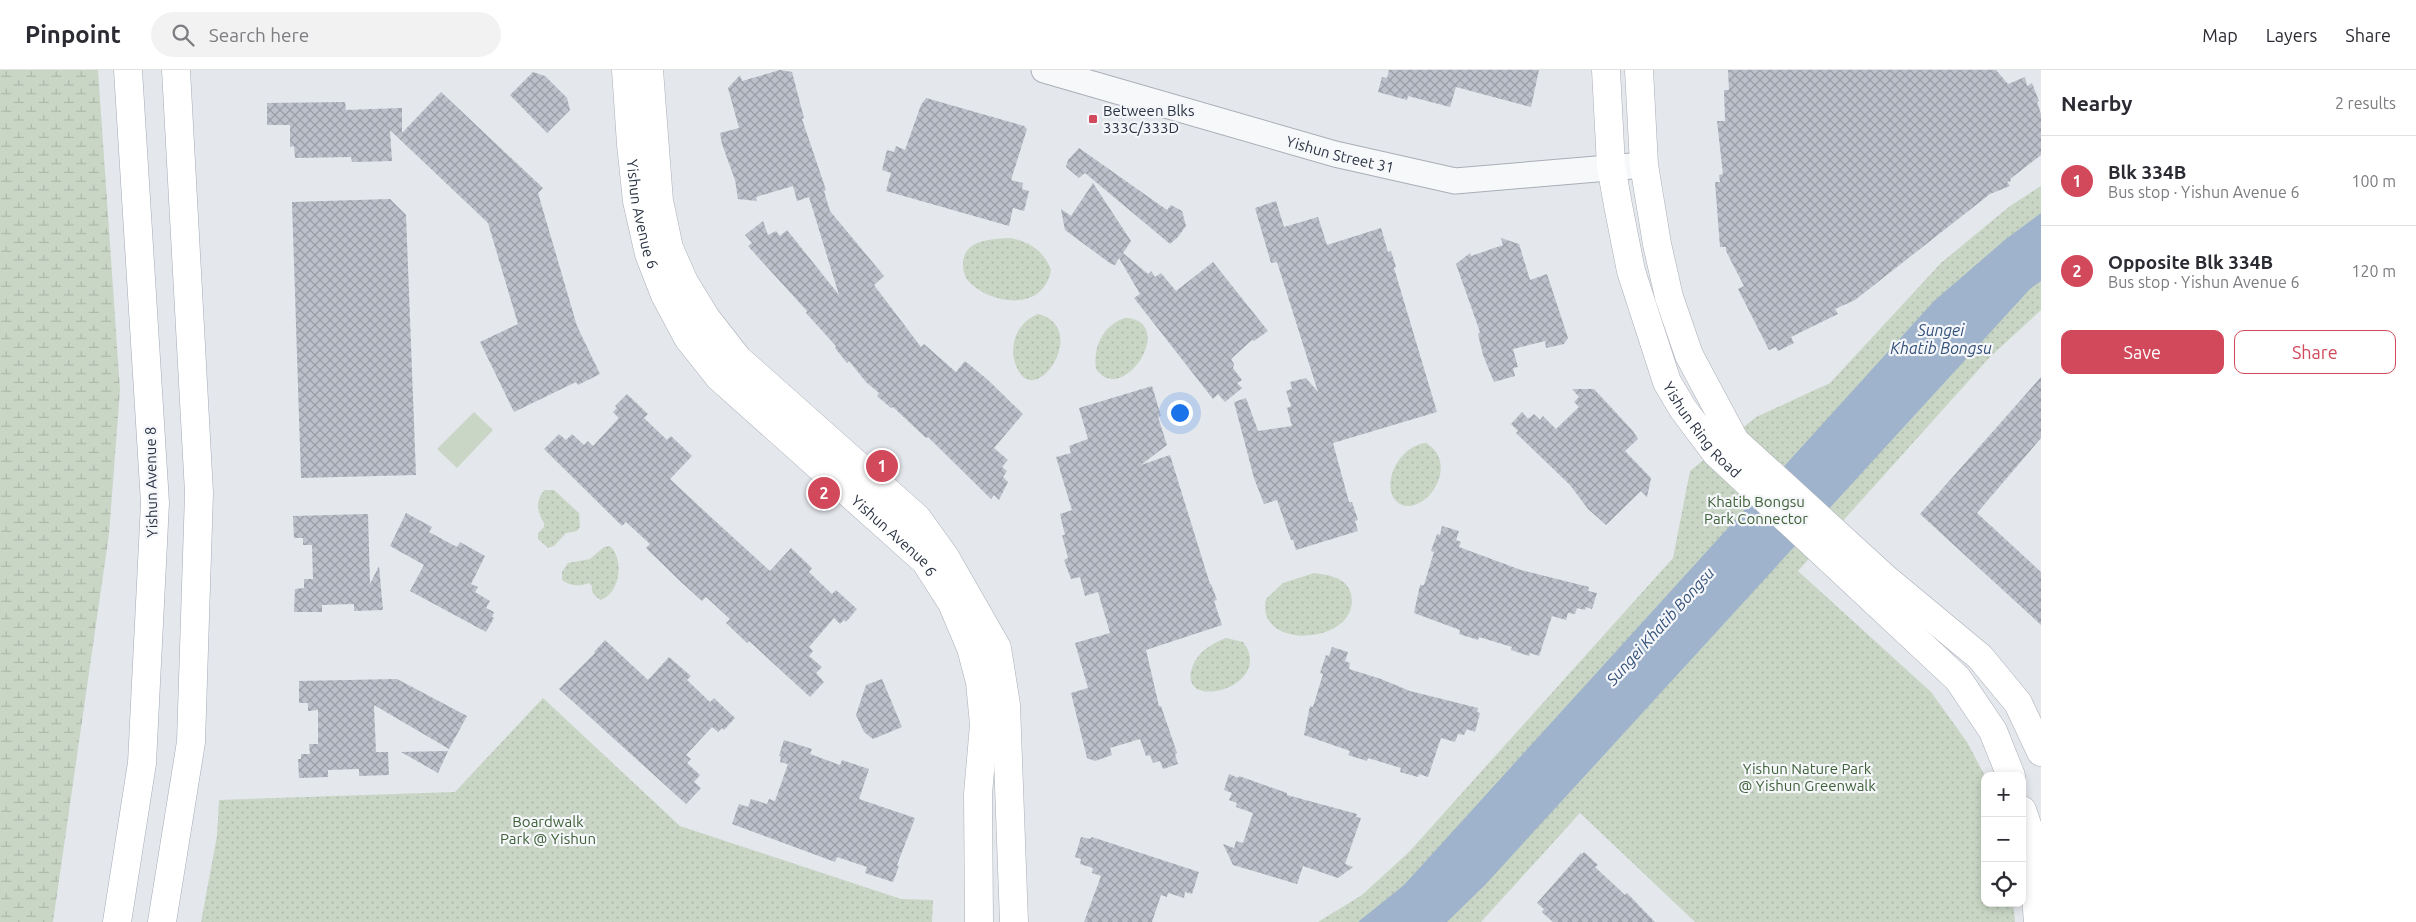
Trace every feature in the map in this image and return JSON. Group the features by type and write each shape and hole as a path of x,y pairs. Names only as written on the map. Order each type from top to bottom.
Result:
{"main road":[{"name":"Yishun Avenue 8","path":"117,922 142,763 154,504 128,70"},
{"path":"162,922 191,742 199,493 176,70"},
{"name":"Yishun Avenue 6","path":"626,70 637,201 649,254 665,295 688,338 718,377 925,560 952,603 971,648 980,682 984,725 978,794 979,922"},
{"name":"Yishun Avenue 6","path":"649,70 659,201 669,248 684,282 706,318 738,359 917,518 945,557 997,648 1006,706 1014,922"},
{"name":"Yishun Ring Road","path":"1606,70 1611,166 1632,271 1667,382 1683,409 1716,453 1749,470 1837,535 1926,614 1980,656 2018,703 2041,752"},
{"name":"Yishun Ring Road","path":"1638,70 1644,165 1669,297 1689,356 1749,470 1805,538 1958,679 1994,732 2009,772"},
{"path":"1632,271 1662,264"},
{"path":"1958,679 1980,656"},
{"path":"2024,817 2031,836 2038,922"}],"street":[{"name":"Yishun Street 31","path":"1044,70 1335,154 1455,181 1611,166 1644,165"}],"green space":[{"path":"0,70 98,70 120,390 109,534 53,922 0,922"},
{"path":"2041,186 2041,310 1990,357 1798,571 1931,692 1967,742 1983,772 1981,772 1981,907 2013,907 2015,922 1695,922 1580,813 1481,922 1318,922 1362,895 1409,852 1673,558 1690,471 1756,417 1830,383 1941,263 2010,206"},
{"path":"1011,238 1031,245 1041,253 1051,270 1047,283 1039,292 1029,298 1005,300 993,297 971,284 965,275 963,267 964,256 973,245 988,240"},
{"path":"1038,314 1053,322 1060,334 1060,348 1054,362 1046,373 1036,380 1026,379 1017,368 1014,360 1014,344 1019,329 1024,323"},
{"path":"1125,318 1140,322 1147,332 1147,345 1141,359 1131,371 1120,378 1107,378 1096,369 1095,361 1098,345 1105,331 1117,321"},
{"path":"474,412 493,430 457,468 437,449"},
{"path":"1426,443 1436,452 1440,462 1440,474 1436,485 1430,495 1422,502 1412,506 1402,505 1395,500 1391,492 1393,472 1405,453 1415,446"},
{"path":"545,490 554,490 579,513 580,527 577,531 566,533 554,546 548,548 538,539 538,533 544,527 544,523 540,515 538,501"},
{"path":"610,546 619,567 616,583 608,596 601,600 594,594 589,583 575,585 568,584 562,580 562,572 568,563 590,559 604,547"},
{"path":"1314,573 1336,578 1346,584 1351,594 1350,611 1341,624 1326,632 1308,636 1291,634 1276,628 1267,616 1266,599 1283,583"},
{"path":"1226,638 1243,642 1250,658 1247,671 1238,682 1225,689 1211,692 1198,690 1191,682 1194,662 1205,649"},
{"name":"Boardwalk Park @ Yishun","path":"543,698 680,826 901,899 933,900 932,922 201,922 217,836 219,800 455,792"}],"water":[{"name":"Sungei Khatib Bongsu","path":"2041,213 2041,281 2030,289 1485,885 1447,922 1358,922 1404,885 1934,301 2006,239"}],"building":[{"path":"780,70 792,72 804,118 802,119 826,190 824,191 830,211 884,276 874,285 921,347 924,344 956,372 965,361 1023,414 994,448 1008,460 1002,467 1007,471 1003,477 1008,482 999,500 994,495 991,499 928,437 926,438 893,407 891,408 877,396 879,393 866,382 849,361 847,363 835,348 836,346 806,313 807,311 748,246 752,243 745,235 763,221 768,235 776,231 780,236 787,230 839,295 809,197 797,201 793,186 756,197 757,201 738,199 735,180 722,144 720,133 739,128 728,88 740,75 742,81"},
{"path":"1389,70 1539,70 1531,107 1456,87 1450,107 1408,96 1407,100 1378,92 1382,77 1387,78"},
{"path":"1728,70 1996,70 2008,84 2025,77 2027,86 2032,83 2039,101 2037,102 2041,114 2041,155 2010,179 2011,181 2007,182 2010,186 1990,194 1855,300 1835,309 1838,314 1791,337 1794,343 1778,351 1776,347 1769,350 1738,289 1744,286 1726,251 1726,247 1720,247 1715,182 1720,182 1719,175 1723,174 1717,121 1725,121 1724,90 1729,90"},
{"path":"533,72 545,76 567,98 570,110 547,133 510,95"},
{"path":"441,92 543,188 538,193 577,326 600,374 578,385 576,382 514,412 480,342 518,324 488,223 390,130 392,161 352,162 351,157 295,158 294,146 290,147 290,125 267,125 267,103 345,102 346,110 402,108 402,133"},
{"path":"926,98 1024,126 1027,129 1011,180 1023,183 1022,189 1029,191 1024,211 1013,208 1009,226 886,191 891,173 882,170 887,150 894,152 896,146 905,150 921,105"},
{"path":"1079,148 1167,210 1171,205 1182,211 1186,226 1178,237 1170,244 1085,173 1079,178 1066,167 1068,160"},
{"path":"1093,183 1131,241 1123,253 1148,274 1151,271 1155,277 1161,273 1176,291 1213,262 1268,331 1254,341 1252,340 1231,359 1234,364 1233,368 1242,380 1237,383 1242,388 1225,402 1218,394 1213,399 1134,298 1140,294 1119,258 1115,265 1111,264 1065,230 1061,209 1071,216"},
{"path":"390,199 406,215 416,475 301,478 292,202"},
{"path":"1276,201 1284,227 1318,217 1327,245 1381,228 1388,252 1391,251 1396,267 1394,268 1437,412 1333,443 1349,502 1352,502 1358,520 1355,521 1358,531 1296,550 1277,500 1264,504 1254,478 1234,402 1246,398 1258,431 1292,426 1287,408 1291,406 1286,391 1292,389 1290,382 1306,378 1318,392 1277,262 1271,263 1255,208"},
{"path":"1501,238 1519,244 1530,280 1547,274 1568,338 1564,344 1546,348 1545,341 1513,349 1518,367 1513,368 1515,376 1494,382 1483,355 1478,334 1480,332 1456,264 1470,253 1471,256 1503,245"},
{"path":"2041,377 2041,438 1977,513 2041,572 2041,625 1920,514"},
{"path":"1152,386 1161,416 1158,417 1167,445 1141,465 1170,455 1210,584 1217,600 1214,601 1222,625 1146,650 1159,706 1161,706 1177,753 1175,754 1178,764 1163,769 1160,761 1153,763 1150,755 1146,756 1140,739 1110,748 1112,755 1095,761 1087,758 1071,693 1088,688 1075,643 1110,633 1098,592 1085,596 1080,577 1071,579 1064,560 1068,558 1062,535 1065,535 1060,514 1072,510 1056,457 1071,453 1069,446 1088,439 1079,408"},
{"path":"1572,389 1594,389 1633,431 1638,439 1625,451 1651,478 1647,497 1641,491 1606,525 1588,509 1570,485 1516,433 1518,431 1511,424 1522,412 1528,419 1534,414 1540,420 1543,416 1556,429 1579,407 1574,402 1579,397"},
{"path":"627,394 648,414 644,418 667,440 671,436 692,456 670,479 770,571 791,548 812,568 809,572 832,594 836,590 857,609 846,622 844,620 840,624 834,618 809,647 813,651 809,656 822,667 816,673 824,682 810,697 749,641 747,643 726,623 730,619 706,597 702,601 681,582 646,548 650,544 626,522 622,526 544,449 559,434 566,440 572,434 584,445 588,441 593,446 619,418 613,412 617,408 615,406"},
{"path":"406,513 432,527 429,532 457,547 460,542 485,556 471,584 478,587 475,592 490,601 486,608 494,612 492,617 494,618 486,632 410,591 424,565 390,546"},
{"path":"368,514 370,584 379,566 383,610 354,611 354,604 322,605 322,612 294,612 295,589 304,588 304,579 313,579 312,545 303,545 303,538 294,538 293,516"},
{"path":"1442,526 1459,531 1456,540 1461,542 1459,547 1521,570 1589,587 1588,591 1597,593 1592,609 1586,607 1585,610 1577,608 1575,614 1568,613 1566,620 1552,616 1539,656 1530,653 1529,656 1511,650 1512,647 1479,637 1478,640 1459,634 1460,630 1414,613 1420,585 1424,585 1434,552 1431,551 1437,534 1440,535"},
{"path":"605,640 648,680 669,657 691,676 687,680 710,702 714,698 735,718 724,730 722,728 718,732 712,727 686,755 691,759 687,763 700,775 694,782 701,788 686,804 559,689 595,653"},
{"path":"1332,647 1348,652 1345,661 1350,663 1349,669 1410,691 1478,708 1477,712 1480,713 1475,732 1467,729 1464,735 1458,734 1455,742 1441,738 1428,777 1419,774 1418,777 1400,772 1401,768 1368,758 1367,761 1348,755 1350,751 1304,735 1310,706 1313,707 1323,674 1320,673 1326,655 1329,656"},
{"path":"397,679 467,716 449,749 374,705 376,752 388,752 389,775 359,776 359,769 328,770 328,777 299,778 298,759 301,759 301,754 310,754 309,744 318,744 318,710 308,711 308,703 299,703 299,681"},
{"path":"882,679 902,727 873,739 864,732 856,715 866,685"},
{"path":"784,740 812,749 810,754 840,765 842,760 869,769 859,799 915,818 897,865 899,866 893,882 865,873 867,867 837,857 835,862 732,824 739,804 748,807 751,799 767,804 769,799 775,801 788,764 780,762 781,757 779,756"},
{"path":"448,751 438,773 401,752"},
{"path":"1229,774 1287,793 1287,795 1357,814 1356,817 1361,818 1345,864 1353,867 1338,878 1303,866 1297,884 1233,865 1223,844 1234,848 1236,841 1243,843 1253,813 1236,807 1237,803 1229,800 1232,793 1224,790"},
{"path":"1081,837 1090,839 1092,837 1199,872 1192,894 1185,892 1184,898 1168,893 1167,897 1161,895 1152,922 1084,922 1101,876 1092,873 1093,868 1080,864 1081,859 1075,857"},
{"path":"1584,852 1598,865 1595,867 1625,895 1627,893 1655,922 1553,922 1542,912 1544,909 1537,903 1581,853"}],"place":[{"name":"Between Blks 333C/333D","path":"1093,119"},
{"name":"Blk 334B","path":"882,466"},
{"name":"Opposite Blk 334B","path":"824,493"}],"park label":[{"name":"Khatib Bongsu Park Connector","path":"1756,510"},
{"name":"Yishun Nature Park @ Yishun Greenwalk","path":"1807,776"}]}
